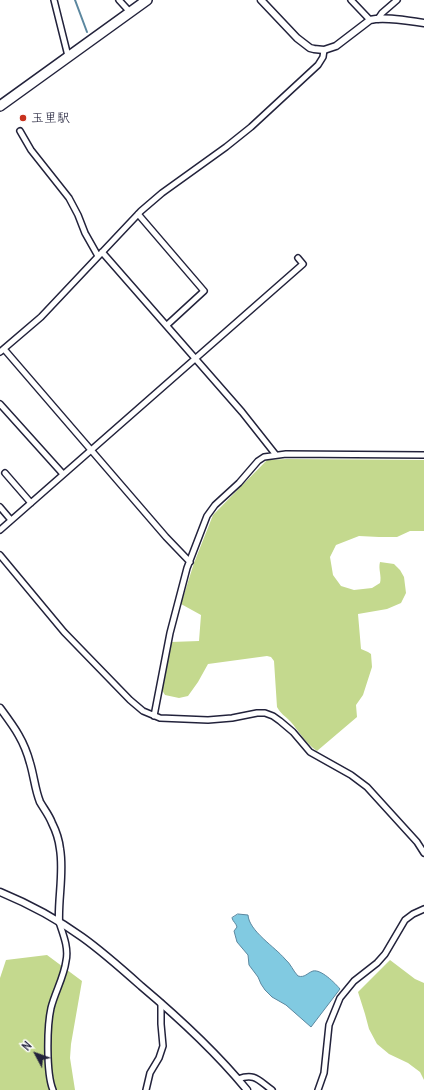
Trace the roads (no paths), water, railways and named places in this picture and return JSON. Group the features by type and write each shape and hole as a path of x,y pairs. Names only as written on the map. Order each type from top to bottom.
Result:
{"highway":[{"path":"1,102 147,0"}],"street":[{"path":"54,0 68,56"},
{"path":"119,0 130,12"},
{"path":"261,0 303,44 310,48 324,50 336,46 370,20 378,19 424,23"},
{"path":"351,0 370,20"},
{"path":"378,19 380,15 397,0"},
{"path":"190,562 166,537 91,449 2,350 41,317 138,214 162,193 251,127 318,65 323,57 324,50"},
{"path":"20,131 31,150 69,198 85,233 100,254 196,358 276,455"},
{"path":"138,214 204,291 167,325"},
{"path":"0,530 303,264 298,258"},
{"path":"0,404 63,474"},
{"path":"154,716 170,633 190,562 207,516 209,512 258,461 264,457 276,455 424,455"},
{"path":"5,473 31,503"},
{"path":"0,507 11,520"},
{"path":"0,554 64,632 133,704 143,711 160,718 208,720 232,718 256,713 265,713 273,716 280,720 293,732 310,752 351,775 367,787 417,842 424,853"},
{"path":"0,708 17,730 21,739 31,764 37,793 52,823 60,850 59,922 67,949 67,960 51,1008 49,1026 49,1073 53,1090"},
{"path":"0,892 21,901 59,922 96,948 161,1003 199,1038 247,1090"},
{"path":"318,1090 324,1073 329,1025 340,998 354,981 377,963 385,954 405,920 424,909"},
{"path":"146,1090 150,1073 159,1058 163,1046 161,1003"},
{"path":"238,1079 246,1076 254,1077 272,1090"}],"water":[{"path":"238,914 248,915 249,921 253,927 281,954 298,976 306,975 313,971 320,972 328,977 340,989 311,1027 286,1005 272,997 261,984 258,977 249,965 248,955 237,942 234,931 237,927 232,918"}],"waterway":[{"path":"75,0 87,32"}],"place":[{"name":"玉里駅","path":"23,118"}]}
